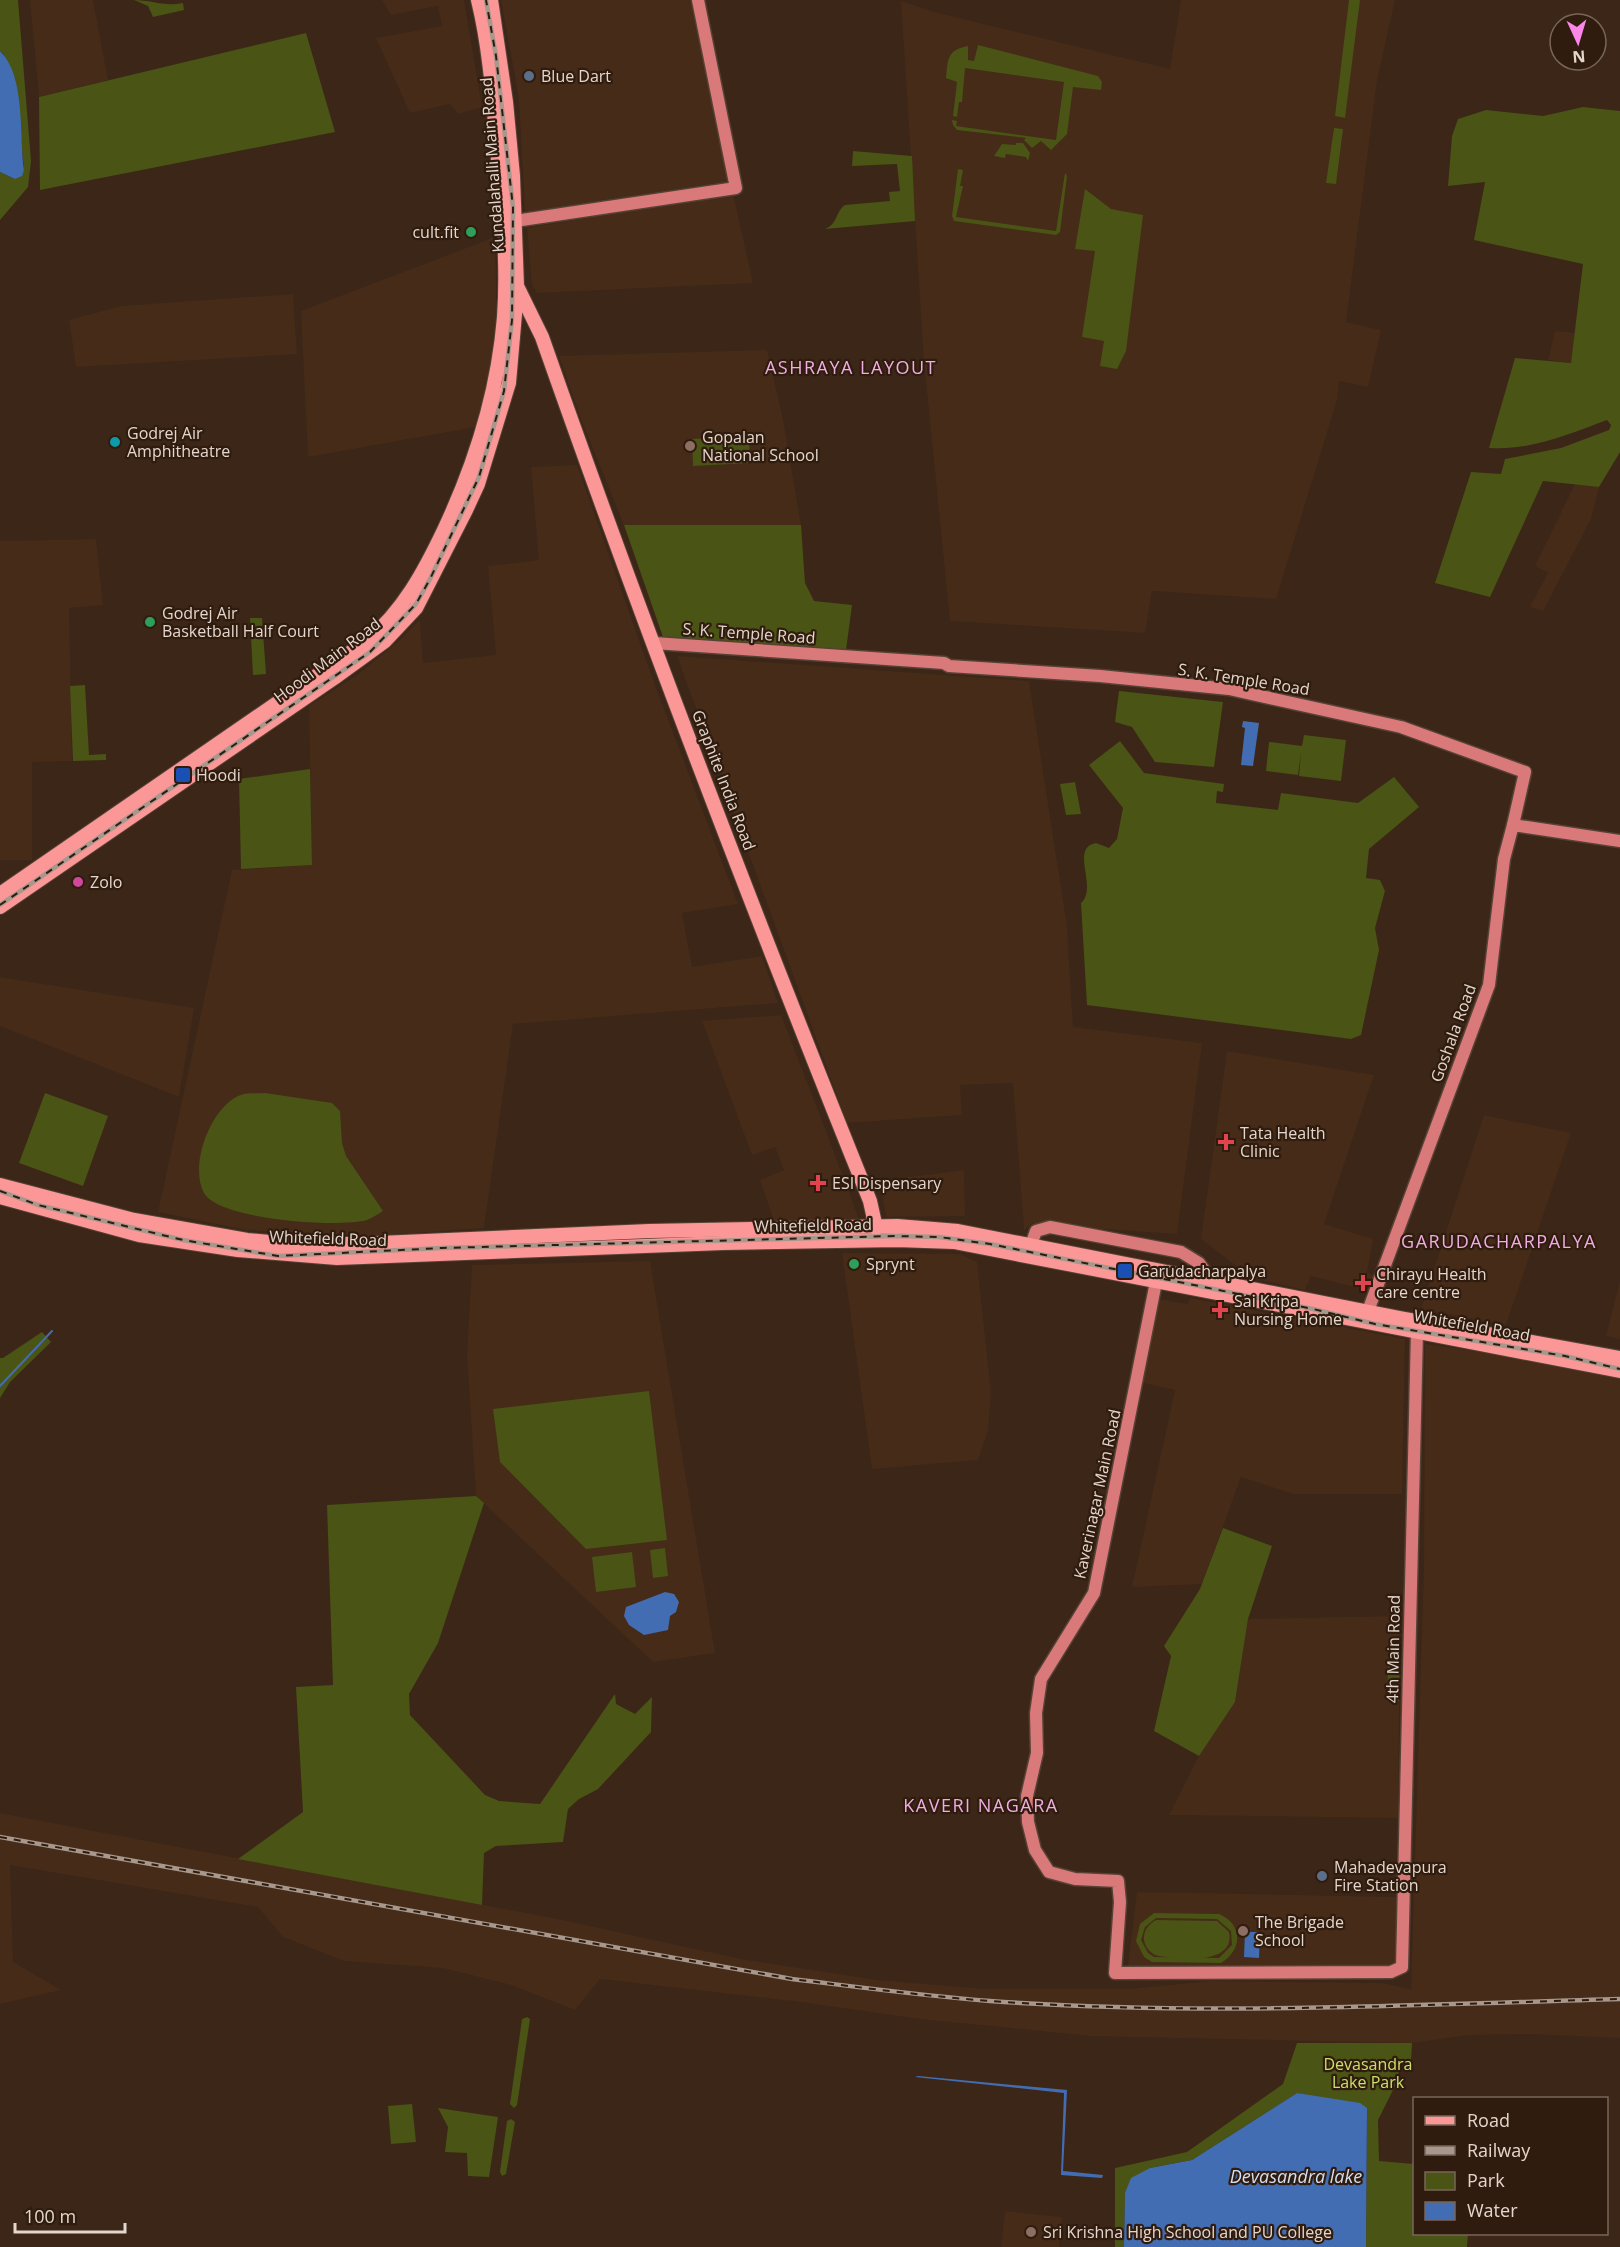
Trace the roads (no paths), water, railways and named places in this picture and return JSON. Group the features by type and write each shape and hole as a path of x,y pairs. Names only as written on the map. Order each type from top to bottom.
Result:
{"main road":[{"name":"Kundalahalli Main Road","path":"478,0 491,76 511,285 536,324"},
{"name":"Kundalahalli Main Road","path":"491,0 506,102 515,221 511,285 504,316"},
{"name":"Hoodi Main Road","path":"0,907 334,678 385,641 416,608 478,484 509,383 517,316 511,285"},
{"name":"Hoodi Main Road","path":"0,894 349,654 380,630 425,571 462,492 494,385 504,316"},
{"name":"Graphite India Road","path":"536,324 792,1006 870,1201 876,1228"},
{"name":"Whitefield Road","path":"0,1185 134,1220 224,1236 291,1244 413,1242 649,1231 897,1226 1156,1282 1620,1371"},
{"name":"Whitefield Road","path":"0,1197 139,1235 238,1250 337,1258 958,1231 1620,1358"}],"street":[{"path":"515,221 736,188 699,0"},
{"name":"S. K. Temple Road","path":"655,646 944,663 949,666 1100,676 1240,691 1401,727 1525,772"},
{"name":"Goshala Road","path":"1368,1311 1489,985 1504,859 1525,772"},
{"path":"1513,825 1620,841"},
{"path":"1031,1245 1036,1231 1050,1227 1103,1236 1181,1252 1199,1263 1211,1280"},
{"name":"Kaverinagar Main Road","path":"1156,1282 1094,1593 1041,1680 1036,1713 1037,1753 1026,1796 1035,1850 1049,1872 1075,1879 1118,1881 1120,1911 1115,1973 1391,1972 1402,1966"},
{"name":"4th Main Road","path":"1402,1966 1416,1331"}],"water":[{"path":"0,51 14,75 20,107 24,170 22,176 15,179 0,172"},
{"path":"1243,721 1259,723 1253,766 1241,765 1245,728 1242,727"},
{"path":"665,1592 674,1594 679,1602 676,1612 670,1616 668,1630 644,1635 629,1625 624,1616 626,1607"},
{"path":"1245,1932 1260,1932 1259,1958 1244,1957"},
{"path":"915,2077 1067,2090 1063,2171 1103,2175 1102,2178 1061,2175 1064,2093"},
{"name":"Devasandra lake","path":"1297,2093 1360,2103 1367,2108 1366,2247 1124,2247 1125,2193 1131,2178 1150,2168 1192,2160"}],"waterway":[{"path":"0,1386 52,1331"}],"railway":[{"path":"0,905 370,652 416,604 430,579 479,477 504,391 512,320 513,207 496,56 486,0"},
{"path":"0,1191 38,1205 183,1240 278,1256 442,1248 894,1236 939,1237 990,1244 1313,1309 1375,1324 1565,1356 1620,1369"},
{"path":"0,1837 792,1979 940,1997 1069,2005 1226,2009 1620,1999"}],"place":[{"name":"Blue Dart","path":"529,76"},
{"name":"cult.fit","path":"471,232"},
{"name":"Godrej Air Amphitheatre","path":"115,442"},
{"name":"Gopalan National School","path":"690,446"},
{"name":"Godrej Air Basketball Half Court","path":"150,622"},
{"name":"Hoodi","path":"183,775"},
{"name":"Zolo","path":"78,882"},
{"name":"Tata Health Clinic","path":"1226,1142"},
{"name":"ESI Dispensary","path":"818,1183"},
{"name":"Sprynt","path":"854,1264"},
{"name":"Garudacharpalya","path":"1125,1271"},
{"name":"Chirayu Health care centre","path":"1363,1283"},
{"name":"Sai Kripa Nursing Home","path":"1220,1310"},
{"name":"Mahadevapura Fire Station","path":"1322,1876"},
{"name":"The Brigade School","path":"1243,1931"},
{"name":"Sri Krishna High School and PU College","path":"1031,2232"}],"district":[{"name":"ASHRAYA LAYOUT","path":"851,368"},
{"name":"GARUDACHARPALYA","path":"1499,1242"},
{"name":"KAVERI NAGARA","path":"981,1806"}],"park label":[{"name":"Devasandra Lake Park","path":"1368,2073"}]}
